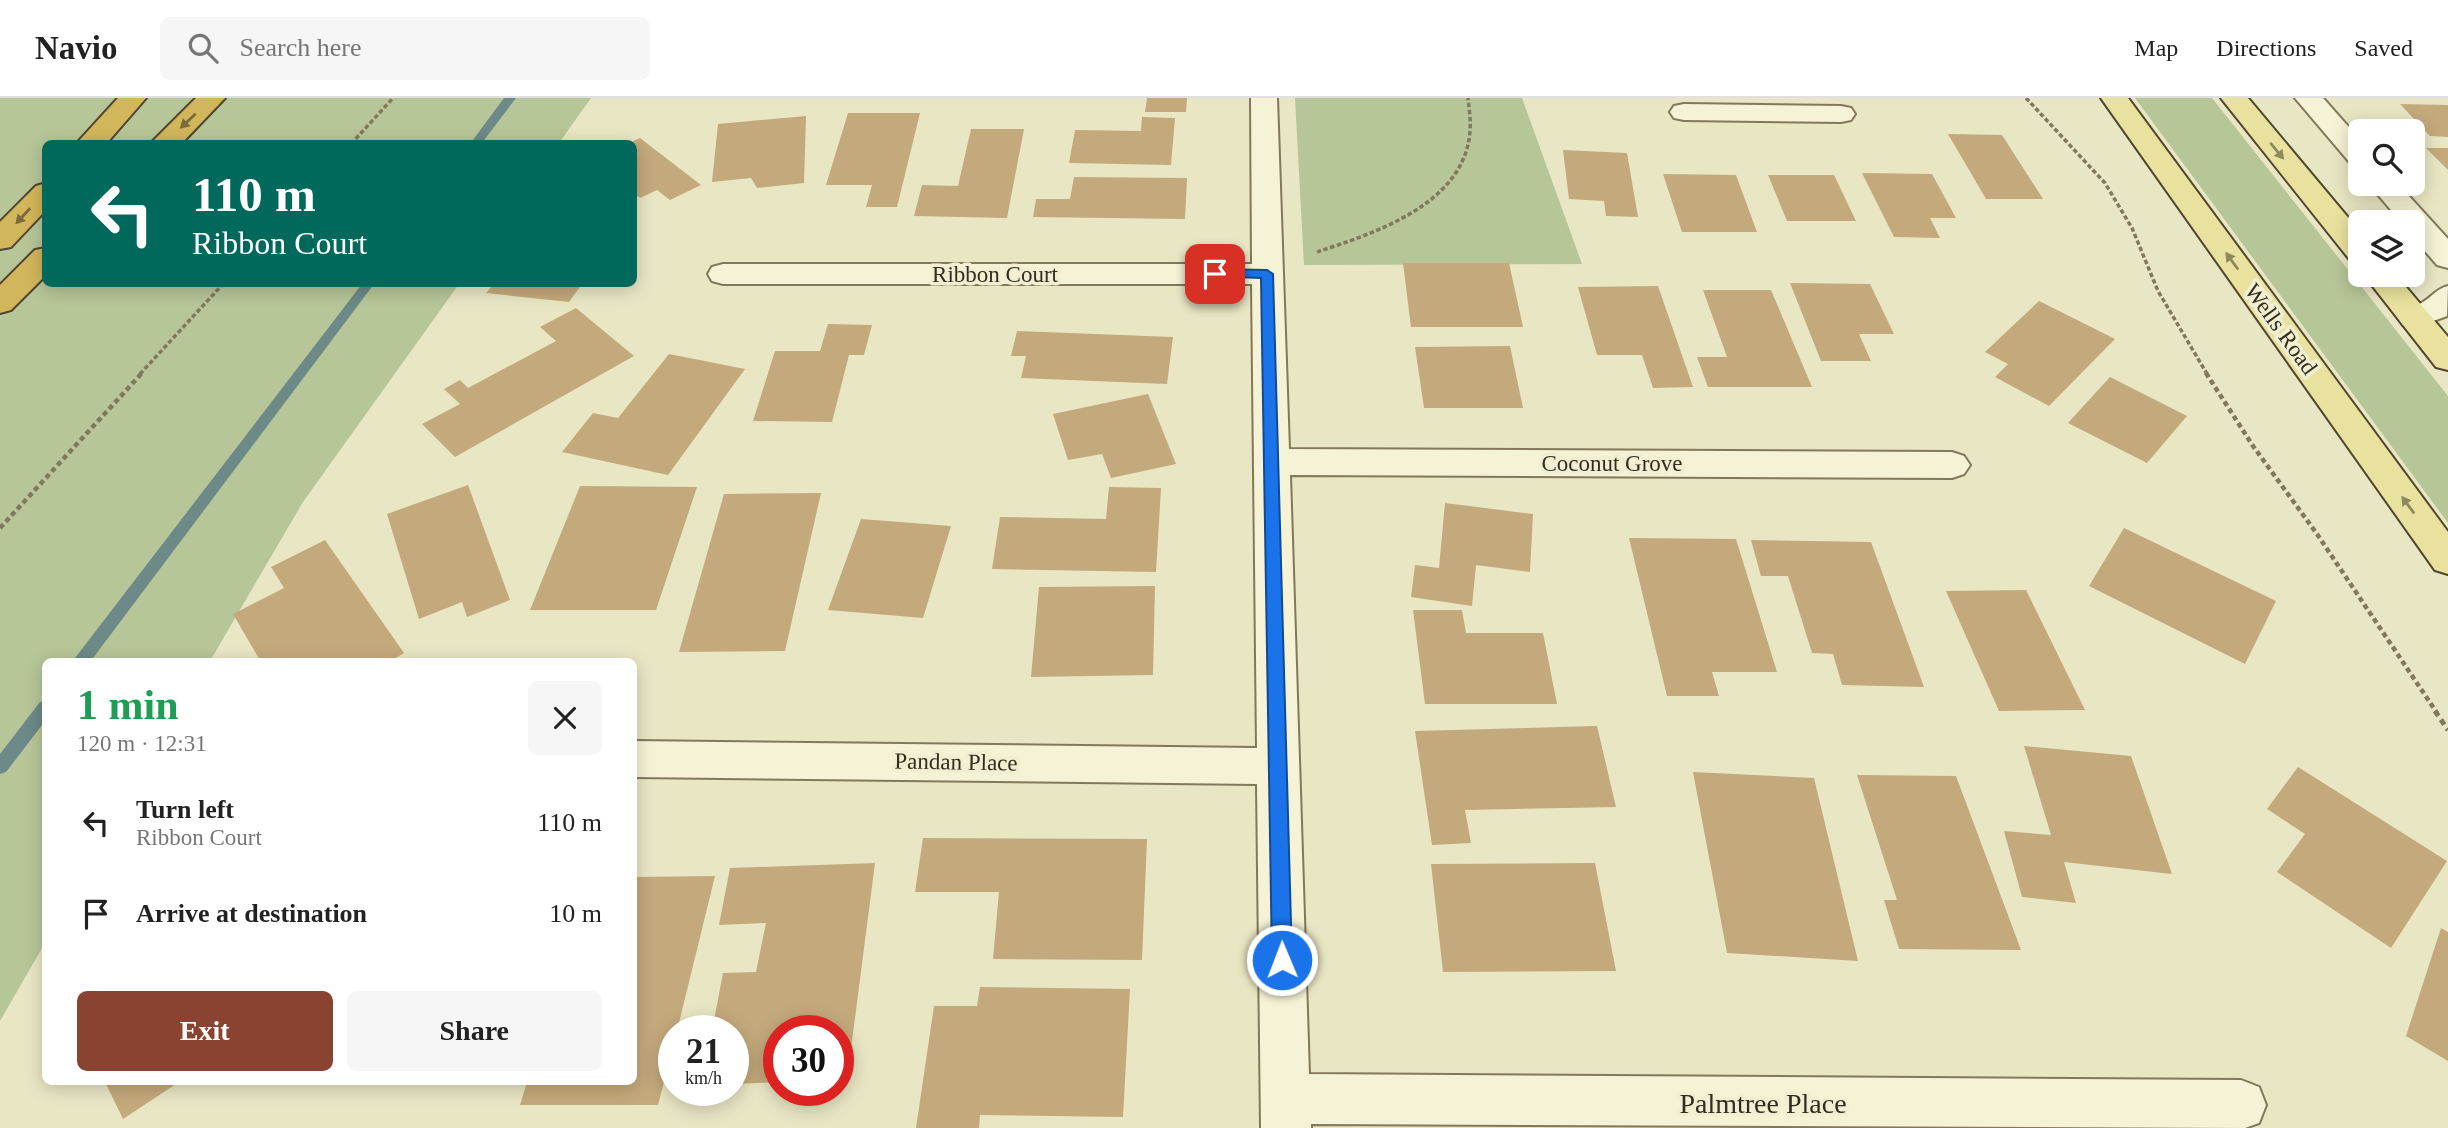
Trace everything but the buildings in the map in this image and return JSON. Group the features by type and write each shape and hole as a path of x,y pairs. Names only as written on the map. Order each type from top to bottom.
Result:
{"highway":[{"path":"94,140 133,98"},
{"path":"168,140 212,98"},
{"path":"0,240 42,195"},
{"path":"0,303 42,261"}],"main road":[{"name":"Wells Road","path":"2115,98 2448,560"},
{"path":"2234,98 2348,237"},
{"path":"2389,287 2448,359"}],"street":[{"path":"1264,98 1285,1114"},
{"path":"2308,98 2348,143"},
{"path":"1684,112 1764,106 1841,114"},
{"path":"2394,196 2448,258"},
{"name":"Ribbon Court","path":"723,274 1267,274"},
{"path":"2414,318 2436,309 2448,296"},
{"name":"Coconut Grove","path":"1272,462 1952,464"},
{"name":"Pandan Place","path":"637,759 1278,766"},
{"name":"Palmtree Place","path":"1285,1114 2241,1105"}],"path":[{"path":"355,140 393,98"},
{"path":"1317,252 1386,229 1427,204 1459,167 1468,145 1471,121 1468,98"},
{"path":"2026,98 2105,183 2132,228 2158,291 2202,366 2253,446 2317,534 2448,730"},
{"path":"0,528 220,287"}],"green space":[{"path":"0,98 591,98 561,140 42,140 42,287 457,287 303,502 212,658 42,658 42,948 0,1021"},
{"path":"1295,98 1522,98 1582,264 1304,265"},
{"path":"2135,98 2212,98 2348,270 2348,287 2362,287 2448,396 2448,523"}],"waterway":[{"path":"478,140 510,98"},
{"path":"83,658 366,287"},
{"path":"0,767 42,712"}],"route":[{"path":"1215,274 1267,274 1282,960"}]}
